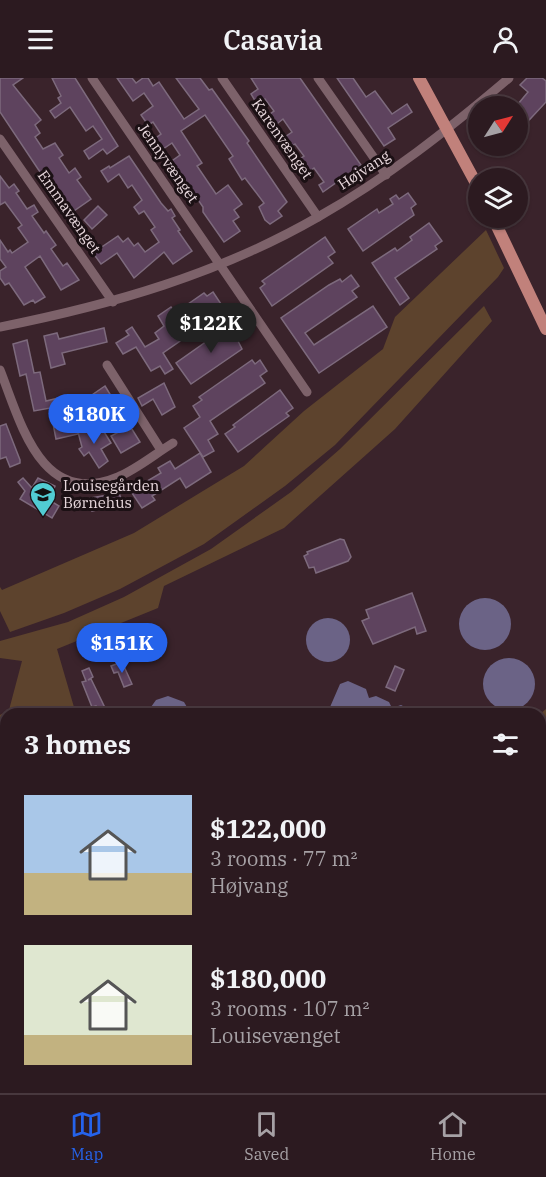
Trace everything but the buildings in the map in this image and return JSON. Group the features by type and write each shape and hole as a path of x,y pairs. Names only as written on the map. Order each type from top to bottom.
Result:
{"main road":[{"path":"419,78 468,169"},
{"path":"498,228 546,329"}],"street":[{"name":"Jennyvænget","path":"92,78 220,265"},
{"name":"Karenvænget","path":"222,78 318,217"},
{"path":"318,78 386,175"},
{"name":"Højvang","path":"0,327 113,302 166,286 220,265 318,217 386,175 436,138 509,78"},
{"name":"Emmavænget","path":"0,139 113,302"},
{"path":"220,265 307,392"},
{"path":"107,365 161,450"},
{"path":"0,370 31,446 48,468 64,479 99,483 119,476 173,443"}],"shaded area":[{"path":"486,230 504,268 498,277 335,445 285,486 204,544 120,589 64,613 10,632 0,611 0,587 2,590 134,533 244,466 304,411 383,349 395,317"},
{"path":"484,306 492,321 395,429 284,528 164,586 158,608 57,649 74,708 10,708 22,661 0,658 0,641 68,622 124,597 211,549 291,492 340,449"},
{"path":"480,598 490,598 504,605 511,624 504,643 490,650 480,650 470,646 463,639 459,629 459,619 463,609 470,602"},
{"path":"328,618 344,624 350,640 344,656 328,662 312,656 306,640 312,624"},
{"path":"504,658 514,658 524,662 531,669 535,679 535,689 531,699 519,708 494,706 487,699 483,689 483,679 487,669 494,662"},
{"path":"348,681 366,689 369,698 376,696 389,702 392,708 330,708 340,684"},
{"path":"168,696 184,702 188,708 150,708 156,700"}],"place":[{"name":"Louisegården Børnehus","path":"43,518"}]}
